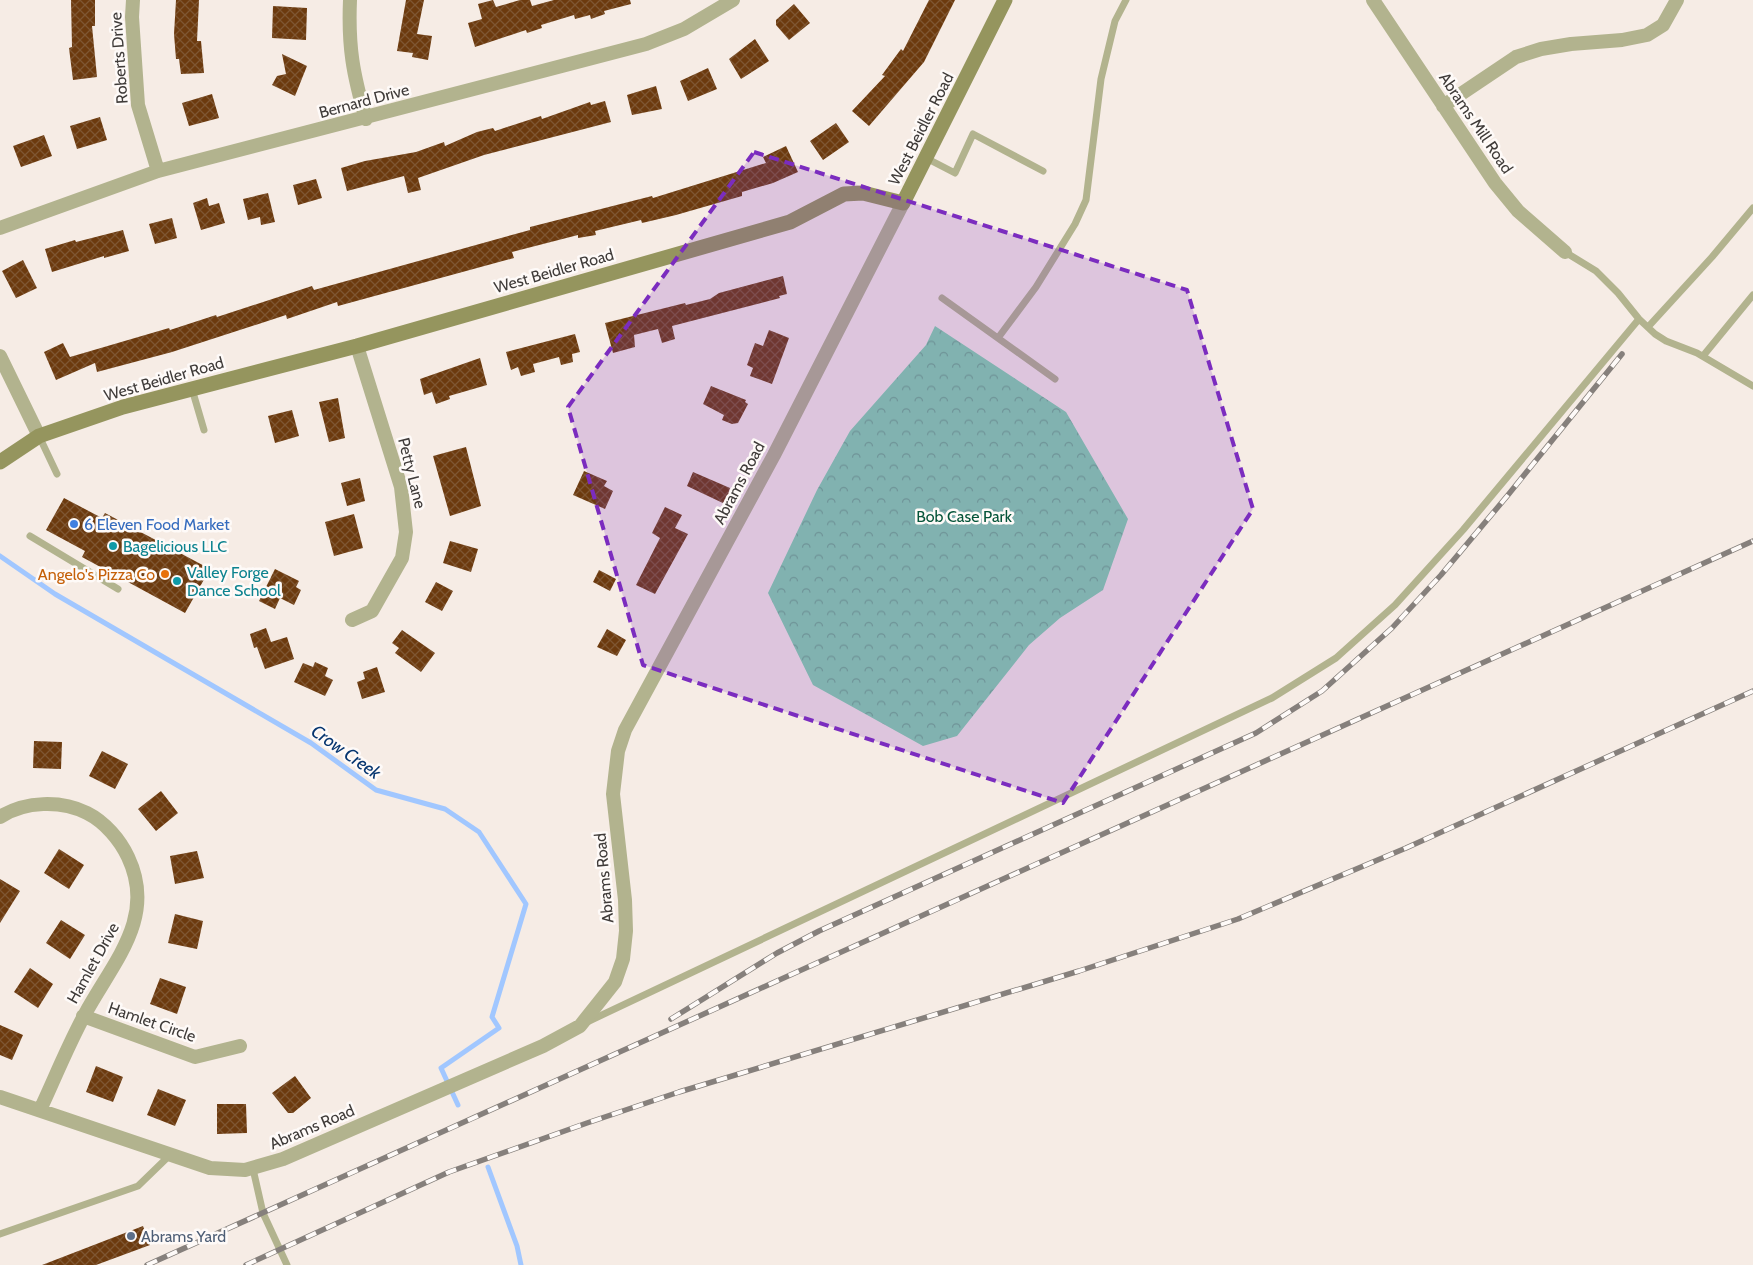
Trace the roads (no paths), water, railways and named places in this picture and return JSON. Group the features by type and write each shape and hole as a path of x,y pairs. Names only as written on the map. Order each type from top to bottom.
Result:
{"street":[{"name":"Roberts Drive","path":"133,0 132,16 138,105 158,171"},
{"path":"350,0 348,38 354,77 366,118"},
{"name":"Bernard Drive","path":"0,228 158,171 646,44 684,30 733,0"},
{"name":"West Beidler Road","path":"0,462 39,436 123,407 357,346 790,222 844,194 863,193 904,203 1004,0"},
{"name":"Abrams Mill Road","path":"1373,0 1494,183 1518,211 1565,252"},
{"path":"1443,106 1516,57 1541,49 1564,45 1647,36 1663,25 1677,0"},
{"name":"Abrams Road","path":"0,1097 219,1170 253,1169 273,1164 461,1082 543,1046 580,1026 615,982 623,958 626,931 626,900 613,794 618,751 625,730 774,455 904,203"},
{"name":"Petty Lane","path":"352,620 372,611 402,558 406,532 401,487 357,346"},
{"path":"0,356 39,436"},
{"name":"Hamlet Drive","path":"0,816 11,810 30,806 66,804 97,818 124,848 139,889 134,923 128,938 83,1016 40,1110"},
{"name":"Hamlet Circle","path":"83,1016 195,1057 240,1046"}],"lane":[{"path":"998,338 1036,287 1075,224 1086,200 1101,79 1115,21 1126,0"},
{"path":"926,158 955,172 973,134 1044,171"},
{"path":"1648,327 1712,257 1753,208"},
{"path":"1565,252 1596,271 1618,293 1639,319 1666,341 1703,356 1753,386"},
{"path":"1703,356 1753,295"},
{"path":"942,298 1055,379"},
{"path":"580,1026 1272,698 1336,658 1395,605 1463,530 1639,319"},
{"path":"192,389 204,430"},
{"path":"39,436 57,474"},
{"path":"30,536 118,589"},
{"path":"0,1234 138,1186 172,1154"},
{"path":"253,1169 263,1213 287,1265"}],"waterway":[{"name":"Crow Creek","path":"0,556 55,594 311,743 376,790 445,809 479,832 526,904 492,1017 499,1028 441,1068 458,1105"},
{"name":"Crow Creek","path":"488,1167 517,1246 521,1265"}],"railway":[{"path":"671,1019 777,953 819,931 1256,733 1322,691 1392,628 1441,575 1622,354"},
{"path":"147,1265 1753,541"},
{"path":"246,1265 449,1172 587,1123 679,1092 1079,971 1238,919 1406,848 1753,691"}],"place":[{"name":"6 Eleven Food Market","path":"74,524"},
{"name":"Bagelicious LLC","path":"113,546"},
{"name":"Angelo's Pizza Co","path":"165,574"},
{"name":"Valley Forge Dance School","path":"177,581"},
{"name":"Abrams Yard","path":"131,1236"}],"park label":[{"name":"Bob Case Park","path":"964,516"}]}
